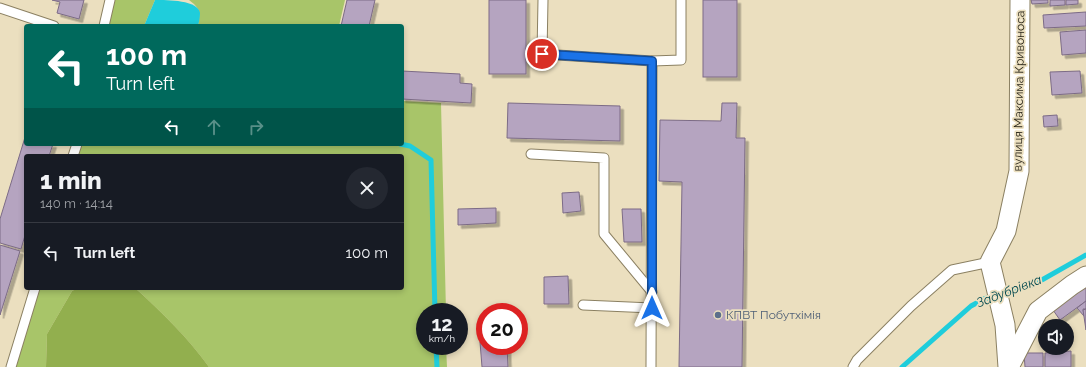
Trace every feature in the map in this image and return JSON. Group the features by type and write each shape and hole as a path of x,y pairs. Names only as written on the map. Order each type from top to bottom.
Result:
{"street":[{"name":"вулиця Максима Кривоноса","path":"992,270 1006,231 1019,171 1020,0"},
{"path":"992,270 1005,324 1009,367"},
{"path":"1009,367 1038,311 1086,276"}],"lane":[{"path":"104,24 110,0"},
{"path":"543,0 542,54 652,61 681,60 681,0"},
{"path":"0,8 48,24"},
{"path":"651,367 652,61"},
{"path":"531,154 604,158 604,234 652,292"},
{"path":"852,367 857,360 911,306 952,270 992,270"},
{"path":"11,367 34,290"},
{"path":"583,305 652,308"}],"green space":[{"path":"107,0 155,0 145,24 101,24"},
{"path":"189,0 345,0 339,24 198,24 199,11"},
{"path":"404,101 441,103 446,303 416,303 416,355 446,355 447,367 209,367 174,326 137,290 404,290 404,154 70,154 72,146 404,146"},
{"path":"30,290 74,290 47,334 46,367 9,367"},
{"path":"137,290 174,326 209,367 46,367 47,334 72,291"}],"water":[{"path":"155,0 188,3 194,5 200,13 198,24 145,24"}],"building":[{"path":"52,0 84,0 79,19 57,13 60,2"},
{"path":"347,0 375,0 369,24 341,24"},
{"path":"489,0 526,0 526,74 489,74"},
{"path":"703,0 737,0 737,77 703,77"},
{"path":"1031,0 1048,0 1048,3 1032,4"},
{"path":"1050,0 1065,0 1065,5 1050,6"},
{"path":"1066,0 1078,0 1078,4 1066,5"},
{"path":"1086,12 1086,26 1044,28 1043,15"},
{"path":"1086,30 1086,53 1062,55 1060,32"},
{"path":"404,71 460,74 460,83 472,84 471,103 404,99"},
{"path":"1080,71 1082,93 1052,95 1050,72"},
{"path":"508,103 620,106 620,141 507,138"},
{"path":"722,103 737,103 736,138 745,138 742,367 679,367 682,182 659,181 660,120 721,121"},
{"path":"1057,115 1058,126 1044,127 1043,116"},
{"path":"24,141 24,146 52,146 50,154 24,154 24,239 21,249 0,243 0,219"},
{"path":"579,192 581,211 563,213 562,193"},
{"path":"496,208 496,223 458,225 458,209"},
{"path":"622,209 641,209 642,242 624,242"},
{"path":"0,245 20,251 0,315"},
{"path":"568,276 569,304 544,304 544,277"},
{"path":"1086,287 1086,301 1061,319 1059,319 1053,310"},
{"path":"1086,301 1086,309 1083,309 1084,316 1077,308"},
{"path":"1086,309 1086,330 1083,310"},
{"path":"1024,353 1038,353 1038,355 1043,355 1043,367 1025,367"},
{"path":"481,355 507,355 508,367 482,367"},
{"path":"1045,355 1071,355 1071,367 1045,367"}],"waterway":[{"path":"404,145 410,146 431,160 435,303"},
{"name":"Задубрівка","path":"1002,294 1033,285 1086,255"},
{"name":"Задубрівка","path":"902,367 971,306 984,299 994,296"},
{"path":"436,355 437,367"}],"place":[{"name":"КПВТ Побутхімія","path":"718,315"}],"route":[{"path":"542,54 652,61 652,308"}]}
